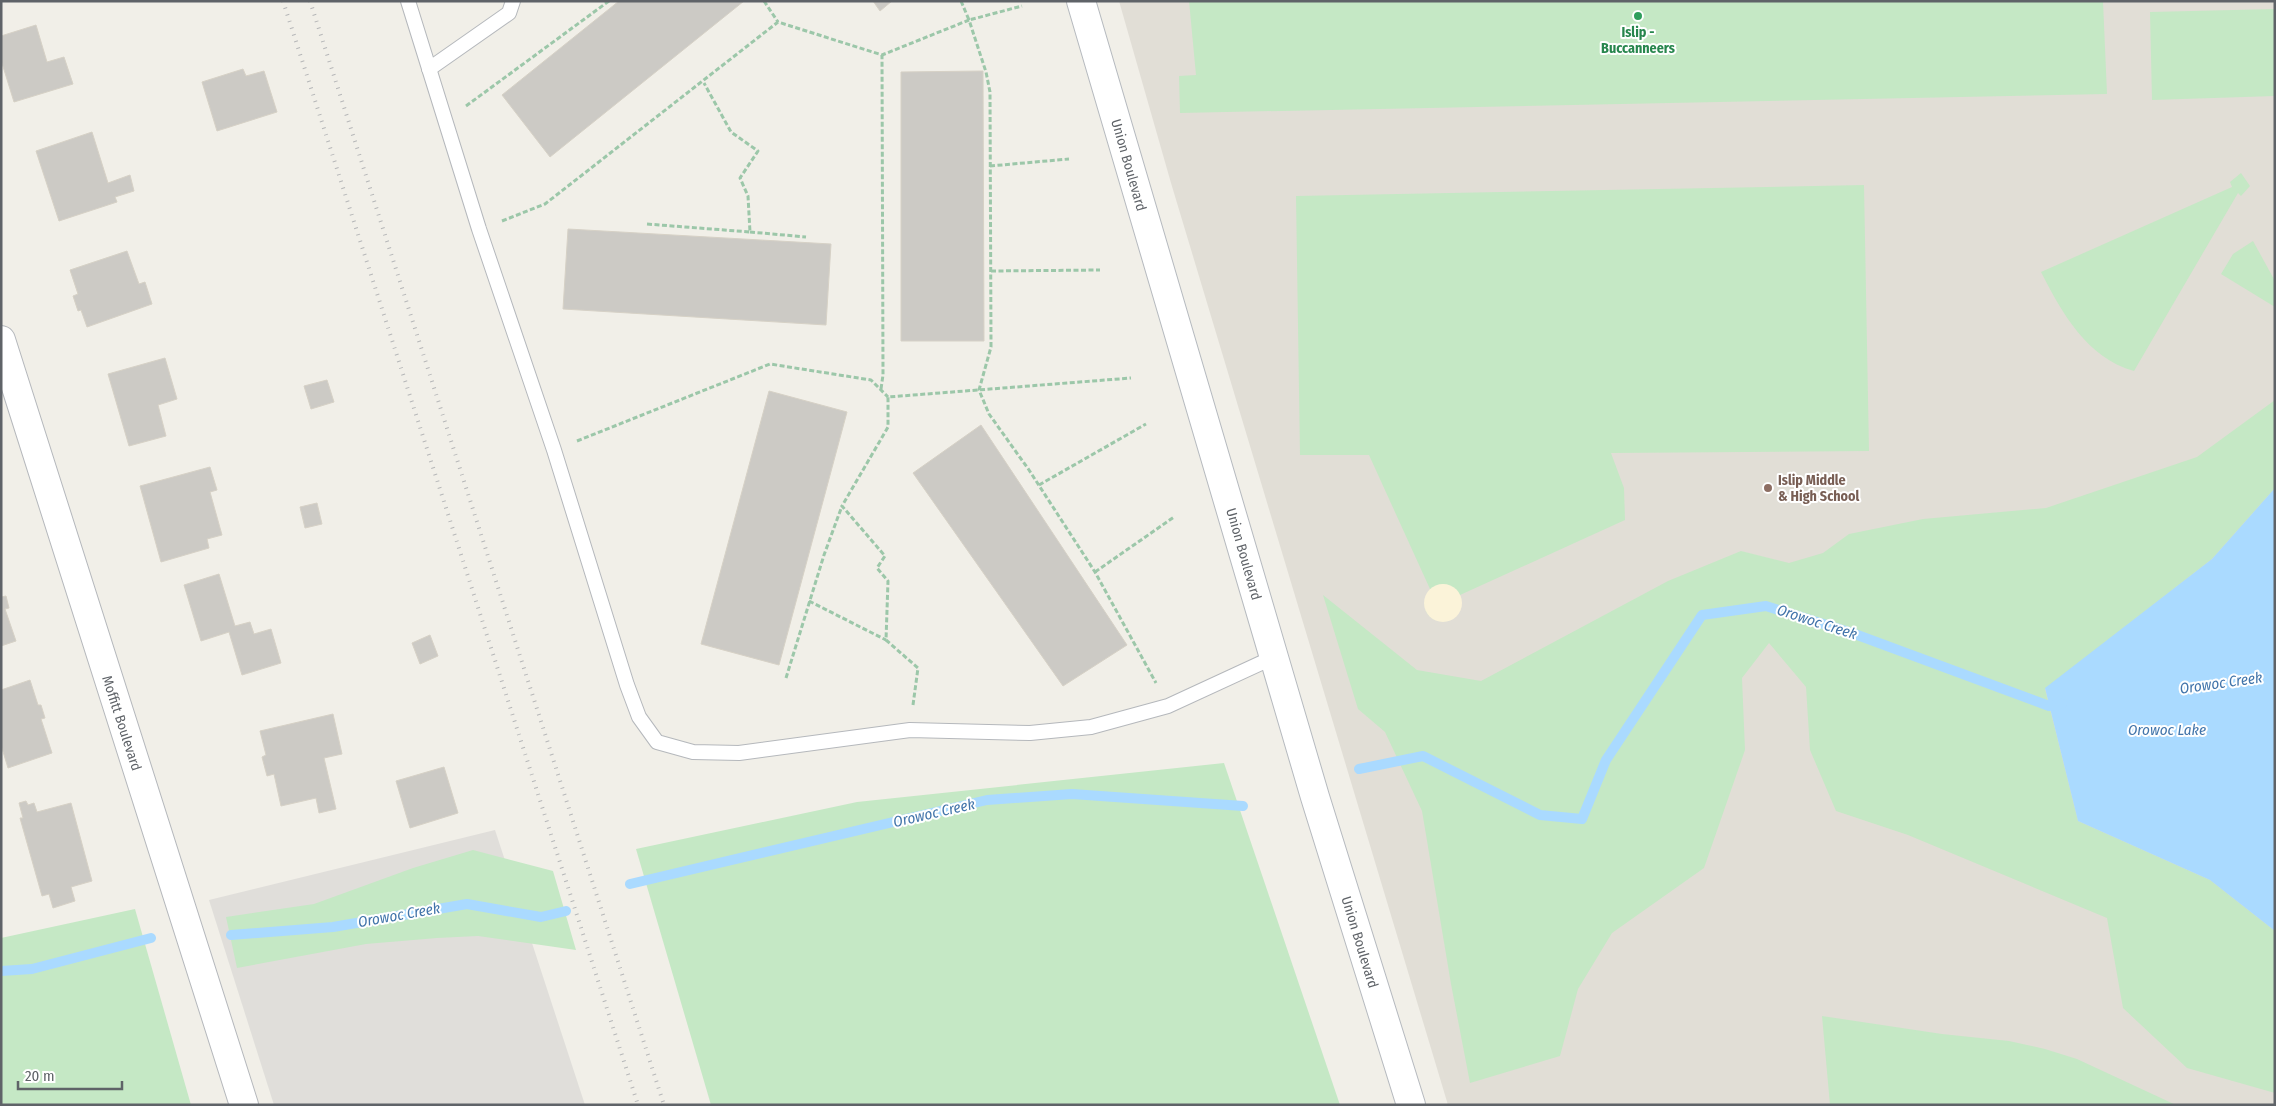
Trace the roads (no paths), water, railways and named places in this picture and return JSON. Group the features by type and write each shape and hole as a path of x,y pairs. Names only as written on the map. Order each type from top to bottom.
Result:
{"main road":[{"name":"Union Boulevard","path":"1081,1 1274,657 1411,1105"},
{"name":"Moffitt Boulevard","path":"1,340 244,1105"}],"lane":[{"path":"408,1 479,229 554,450 630,693 639,717 657,742 693,752 739,752 910,730 1030,733 1091,727 1168,706 1274,657"},
{"path":"429,68 509,13 513,1"}],"water":[{"name":"Orowoc Lake","path":"2275,488 2275,931 2210,880 2078,821 2045,688 2212,559"}],"waterway":[{"name":"Orowoc Creek","path":"1359,769 1423,756 1540,815 1582,819 1606,760 1702,615 1766,606 1852,633 2049,706 2062,704"},
{"name":"Orowoc Creek","path":"630,884 987,800 1072,794 1243,806"},
{"name":"Orowoc Creek","path":"231,935 333,927 467,904 541,917 566,911"},
{"name":"Orowoc Creek","path":"1,971 32,969 151,938"}],"railway":[{"path":"283,1 638,1105"},
{"path":"310,1 664,1105"}],"place":[{"name":"Islip - Buccanneers","path":"1638,16"},
{"name":"Islip Middle & High School","path":"1768,488"}]}
